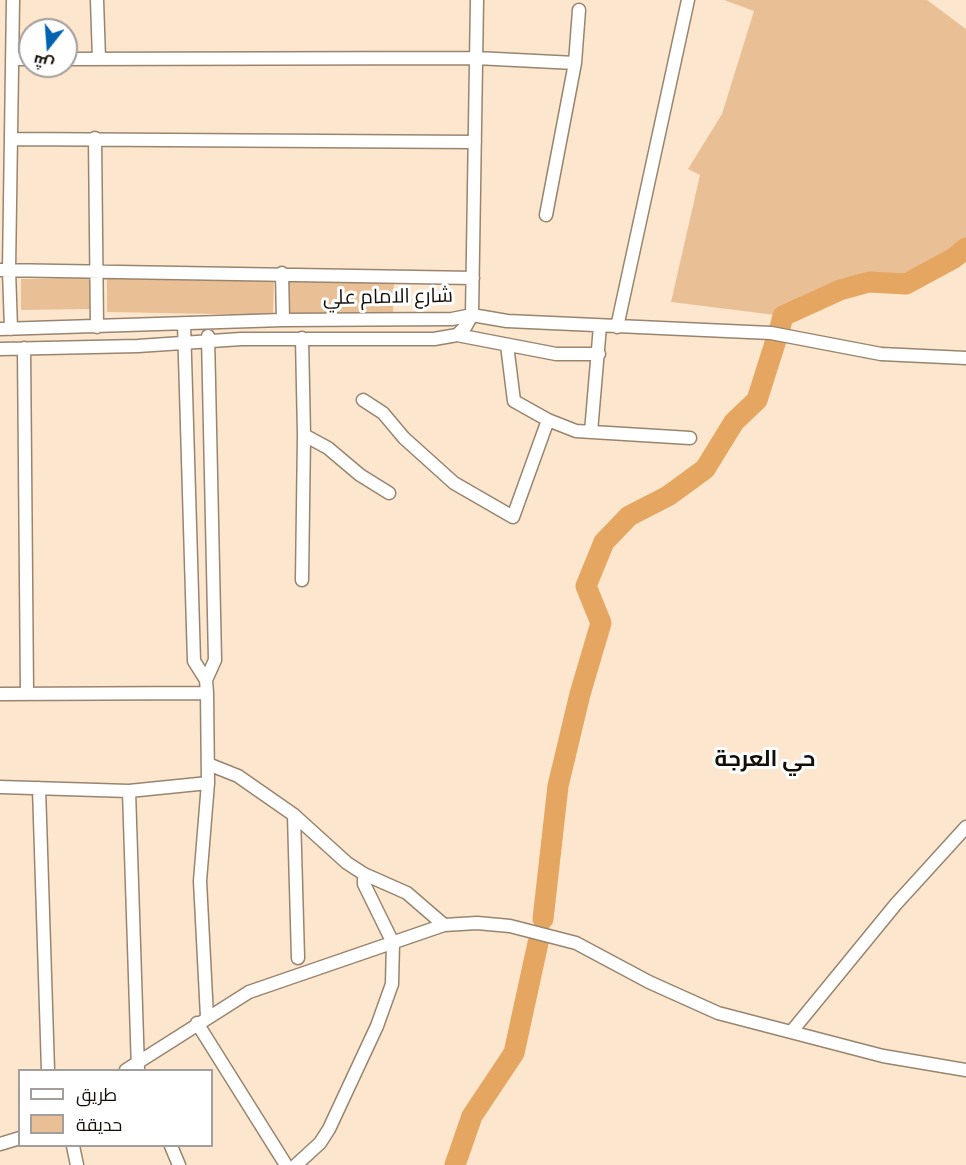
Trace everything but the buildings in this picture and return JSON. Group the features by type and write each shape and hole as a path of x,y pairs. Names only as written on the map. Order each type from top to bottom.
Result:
{"street":[{"path":"6,329 4,270 12,139 13,0"},
{"path":"97,0 99,59"},
{"path":"477,0 472,315 507,321 771,333 881,354 966,358"},
{"path":"617,327 688,0"},
{"path":"546,215 575,63 579,10"},
{"path":"78,59 476,58 575,63"},
{"path":"12,59 18,59"},
{"path":"95,138 97,327"},
{"path":"12,139 475,142"},
{"path":"4,270 472,278"},
{"path":"282,273 283,320"},
{"name":"شارع الامام علي","path":"6,329 283,320 452,319 472,315"},
{"name":"شارع الامام علي","path":"0,349 302,338 434,339 457,335 466,327 472,315"},
{"path":"209,323 215,660 206,687 208,783 200,881 202,1020 286,1165"},
{"path":"184,324 194,662 206,687"},
{"path":"591,432 600,326"},
{"path":"457,335 556,354 599,354"},
{"path":"302,338 304,435 302,580"},
{"path":"507,345 514,401 548,420 576,431 690,438"},
{"path":"24,348 27,694"},
{"path":"363,400 383,413 404,438 454,483 513,517 548,420"},
{"path":"304,435 328,448 360,475 390,494"},
{"path":"0,694 206,687"},
{"path":"208,764 238,776 294,815 347,863 364,874 407,893 444,925"},
{"path":"0,788 129,791 208,783"},
{"path":"39,788 48,1069"},
{"path":"129,791 134,1068"},
{"path":"294,815 298,958"},
{"path":"792,1031 896,904 966,827"},
{"path":"296,1165 320,1143 328,1129 377,1026 392,984 393,943 364,884 364,874"},
{"path":"134,1068 202,1020 249,992 444,925 477,923 510,926 576,943 649,982 718,1013 904,1060 966,1070"},
{"path":"0,1144 18,1139"},
{"path":"73,1147 77,1165"},
{"path":"171,1147 179,1165"}],"green space":[{"path":"724,0 927,0 966,29 966,248 954,258 906,284 869,282 840,290 783,316 671,302 700,175 688,169 722,114 754,11"},
{"path":"89,278 90,309 21,310 21,279"},
{"path":"107,278 274,279 273,315 107,312"},
{"path":"289,282 394,283 393,315 290,313"}],"waterway":[{"path":"779,332 783,316 840,290 869,282 906,284 954,258 966,248"},
{"path":"543,919 558,786 580,694 601,623 586,586 604,542 629,516 668,496 705,469 734,422 757,400 776,340"},
{"path":"455,1165 472,1116 514,1053 538,943"}],"district":[{"name":"حي العرجة","path":"765,762"}]}
